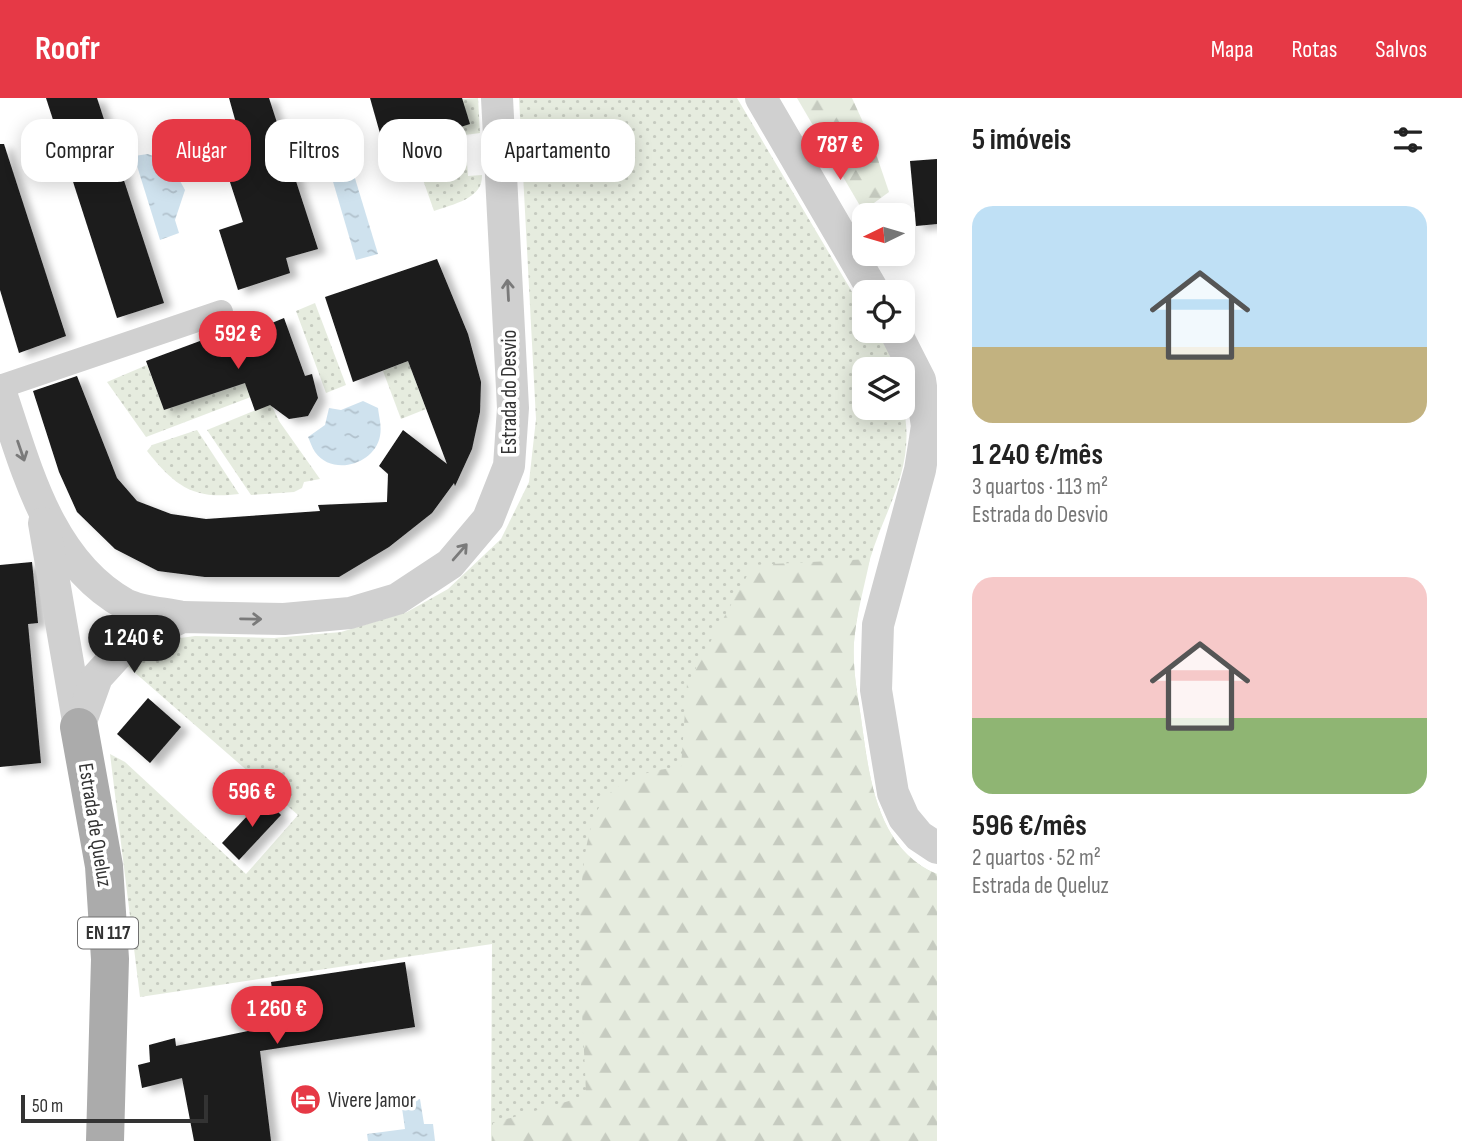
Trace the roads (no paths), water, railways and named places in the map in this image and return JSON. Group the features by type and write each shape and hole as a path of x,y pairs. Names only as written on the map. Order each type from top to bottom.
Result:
{"main road":[{"name":"Estrada de Queluz","path":"79,727 104,866 106,893 110,960 105,1141"}],"street":[{"name":"Estrada do Desvio","path":"79,727 97,677 128,643 183,617 284,620 350,613 397,599 450,564 488,519 509,466 513,408 497,98"},
{"path":"761,98 867,280"},
{"path":"183,617 127,605 98,587 42,512 0,388 221,312"},
{"path":"901,343 920,380 927,426 920,470 878,625 877,690 894,793 904,818 919,836 937,848"},
{"name":"Estrada de Queluz","path":"42,512 62,613 69,680 79,727"},
{"path":"62,613 117,599"}],"water":[{"path":"138,155 152,156 152,182 181,182 185,190 175,220 179,233 160,240 138,169"},
{"path":"333,182 356,182 378,254 356,260"},
{"path":"363,401 378,408 381,429 377,446 362,460 352,464 332,464 323,460 308,437 325,425 329,408 341,410"},
{"path":"420,1099 424,1124 433,1124 435,1141 368,1141 367,1134 405,1129 401,1101"}],"place":[{"name":"Vivere Jamor","path":"305,1100"}]}
